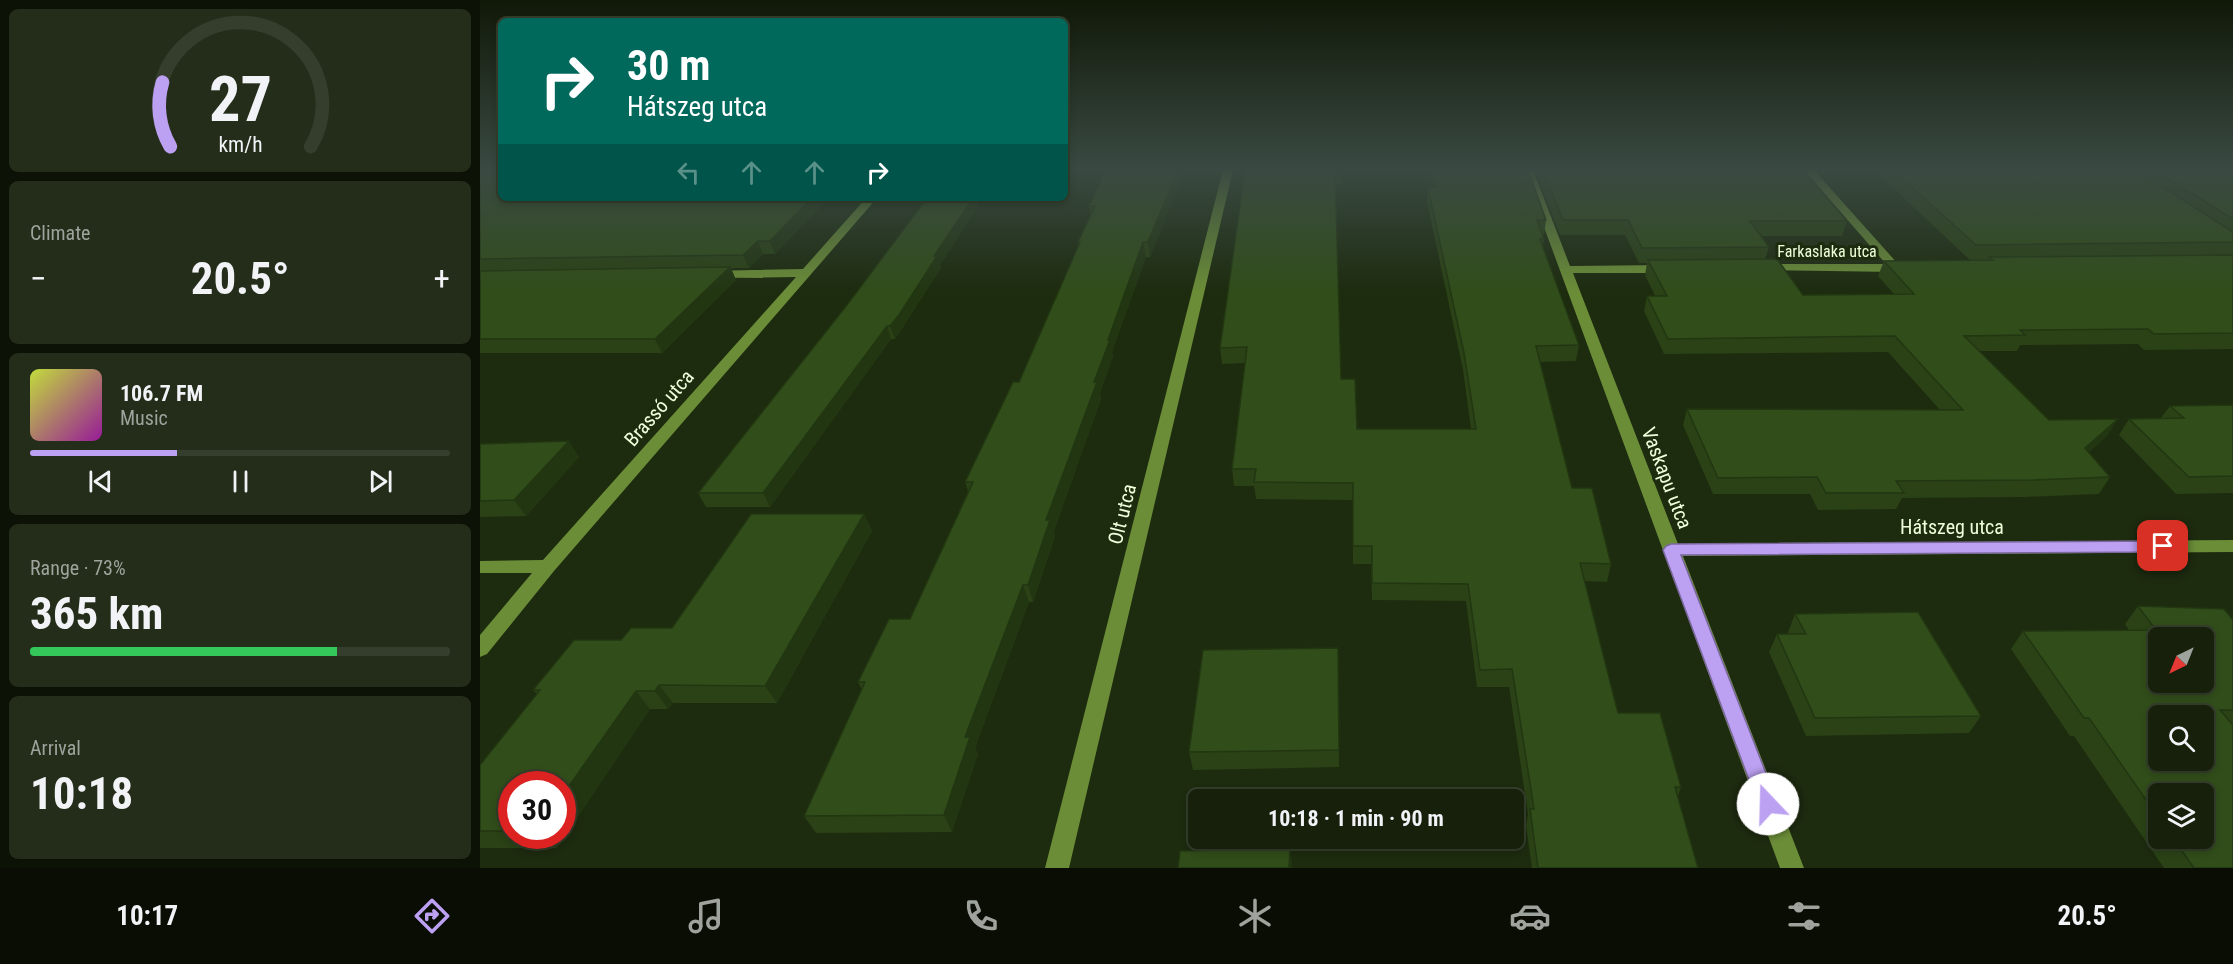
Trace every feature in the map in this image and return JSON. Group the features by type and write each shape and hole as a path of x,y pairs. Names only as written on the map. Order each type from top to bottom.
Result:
{"street":[{"name":"Brassó utca","path":"480,649 548,566 861,211"},
{"name":"Olt utca","path":"1057,868 1218,211"},
{"name":"Vaskapu utca","path":"1543,211 1792,868"},
{"path":"1845,211 1896,267"},
{"name":"Farkaslaka utca","path":"1754,268 1919,267"},
{"path":"1566,270 1683,269"},
{"path":"702,274 807,273"},
{"name":"Hátszeg utca","path":"1671,550 2233,546"},
{"path":"480,567 548,566"}],"building":[{"path":"480,211 800,211 770,241 758,241 743,255 480,259"},
{"path":"918,211 965,211 899,315 890,326 887,326 763,493 698,493 847,305"},
{"path":"1093,211 1161,211 1148,242 1143,242 1094,382 1097,382 1046,520 1050,520 1028,585 1023,585 965,737 970,737 944,815 804,816 865,682 858,682 889,619 910,619 973,482 965,482 1013,382 1019,382 1080,242 1078,242"},
{"path":"1239,211 1336,211 1341,379 1355,379 1357,429 1476,429 1464,353 1433,211 1543,211 1546,220 1537,220 1544,239 1540,239 1579,345 1536,346 1572,488 1592,488 1611,564 1580,563 1618,713 1660,713 1681,787 1675,787 1698,868 1538,868 1530,809 1534,809 1512,669 1480,670 1468,584 1372,583 1372,546 1353,546 1353,483 1254,482 1256,469 1232,469 1247,347 1220,348"},
{"path":"1559,211 1838,211 1847,221 1750,221 1769,247 1642,248 1628,220 1563,220"},
{"path":"1938,211 2199,211 2233,232 2233,242 1976,245"},
{"path":"2219,211 2233,211 2233,219"},
{"path":"2233,255 2233,333 2154,334 2148,329 2020,330 2025,335 1964,336 2049,420 2118,419 2085,448 2110,477 1896,481 1904,493 1826,493 1817,477 1718,478 1687,409 1963,410 1895,336 1668,339 1647,296 1667,296 1648,260 1777,259 1803,295 1914,294 1884,261 1993,260 1989,257"},
{"path":"730,267 655,339 480,339 480,271"},
{"path":"2233,405 2233,476 2189,477 2129,419 2184,418 2170,406"},
{"path":"569,441 514,500 480,501 480,444"},
{"path":"751,514 864,514 765,686 659,685 655,691 636,691 576,776 576,771 498,771 498,831 480,831 480,765 540,690 533,690 574,640 621,640 631,628 672,628"},
{"path":"2138,606 2224,609 2233,620 2233,710 2220,710 2233,725 2233,868 2194,868 2181,849 2214,849 2214,783 2148,783 2148,803 2089,718 2084,718 2023,631 2148,630 2148,693 2214,693 2214,627 2154,627"},
{"path":"1918,612 1981,716 1815,718 1777,634 1806,634 1795,614"},
{"path":"1338,648 1339,750 1189,752 1203,650"},
{"path":"1290,849 1289,868 1178,868 1180,851"}],"route":[{"path":"1768,804 1671,550 2163,546"}]}
